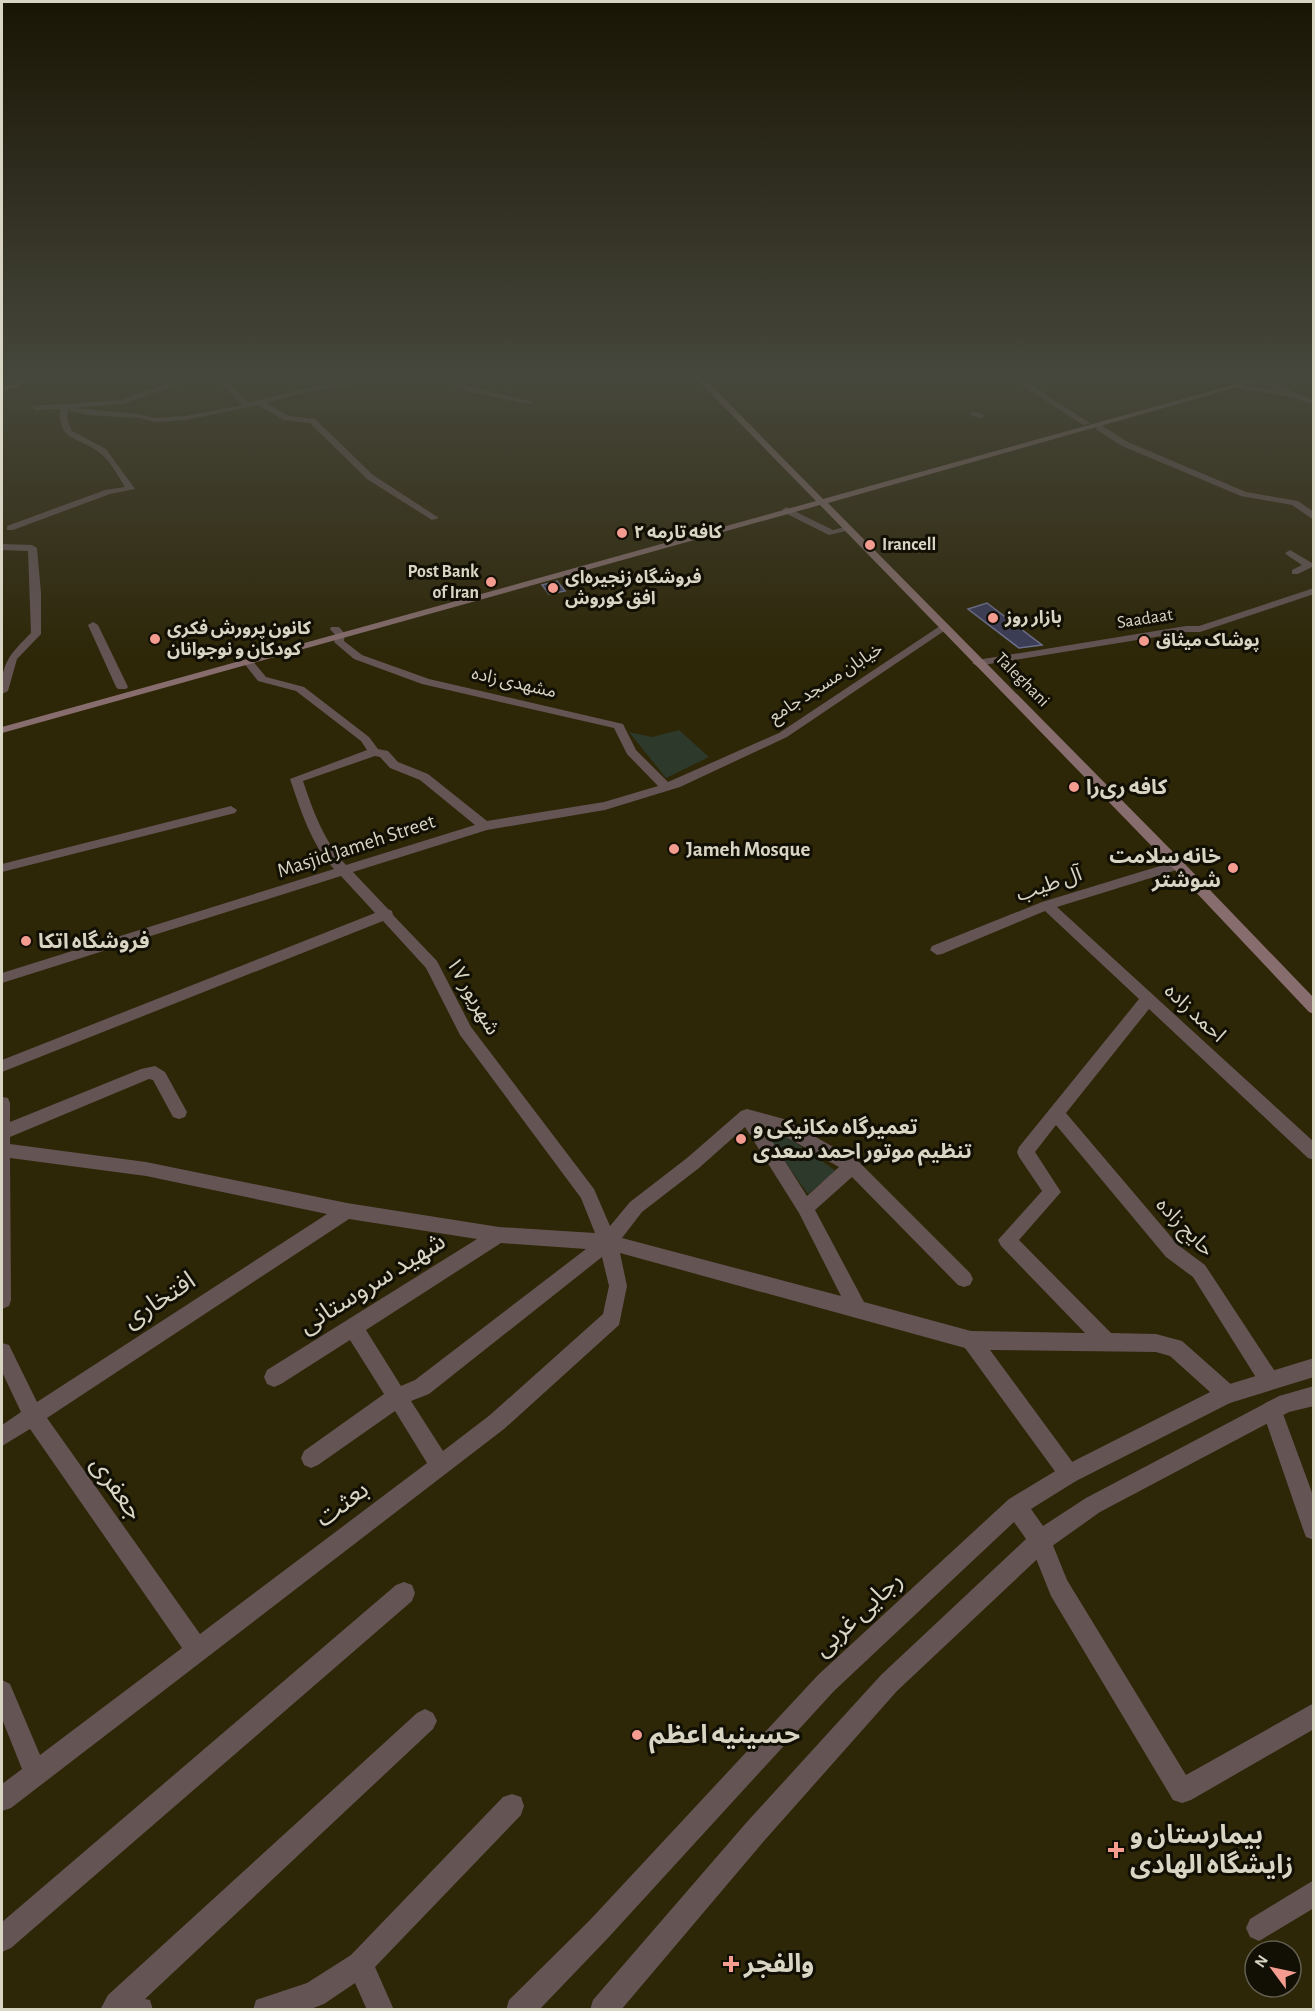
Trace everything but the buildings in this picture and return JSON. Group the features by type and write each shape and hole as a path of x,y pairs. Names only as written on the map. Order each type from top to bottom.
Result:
{"main road":[{"name":"Taleghani","path":"795,474 977,663 1178,865 1314,1008"},
{"path":"2,730 248,662 338,632 908,474"},
{"path":"2,720 338,632 786,510 819,498"}],"street":[{"path":"10,528 108,492 131,489 120,474"},
{"path":"367,474 435,518"},
{"path":"1196,474 1244,494 1295,503 1314,517"},
{"path":"786,510 832,532 844,530"},
{"path":"2,547 32,549 36,594 36,634 12,658 2,690"},
{"path":"1290,553 1310,568 1295,572"},
{"name":"Saadaat","path":"977,663 1186,629 1200,629 1314,591"},
{"path":"93,625 122,687"},
{"name":"خیابان مسجد جامع","path":"723,761 783,735 943,627"},
{"name":"مشهدی زاده","path":"338,632 339,642 358,657 426,682 619,726 631,751 666,787"},
{"path":"248,662 262,679 300,689 365,739 374,752 384,754 394,765 424,777 485,826"},
{"name":"۱۷ شهریور","path":"374,752 296,779 308,814 327,853 387,914 432,965 465,1031 588,1194 608,1242"},
{"name":"Masjid Jameh Street","path":"2,978 485,826 605,806 666,787 723,761"},
{"path":"2,868 231,810"},
{"name":"آل طیب","path":"937,950 1047,904 1178,865"},
{"name":"احمد زاده","path":"1047,904 1314,1153"},
{"path":"2,1066 387,914"},
{"path":"1108,1343 1007,1240 1052,1192 1025,1152 1148,999"},
{"path":"2,1144 147,1073 155,1072 159,1076 179,1112"},
{"path":"2,1103 2,1300"},
{"name":"حایج زاده","path":"1057,1115 1172,1251 1198,1272 1269,1380"},
{"path":"311,1458 396,1398 422,1387 608,1242 636,1207 693,1163 747,1116"},
{"path":"747,1116 778,1124 852,1166 964,1279"},
{"path":"747,1116 805,1208 858,1310"},
{"path":"2,1144 146,1170 347,1211 499,1235 608,1242 971,1340 1156,1343 1175,1348 1227,1394"},
{"path":"805,1208 852,1166"},
{"name":"افتخاری","path":"2,1436 32,1414 347,1211"},
{"name":"شهید سروستانی","path":"274,1377 499,1235"},
{"name":"بعثت","path":"2,1799 497,1422 612,1319 618,1286 608,1242"},
{"path":"352,1327 440,1465"},
{"path":"971,1340 1069,1474"},
{"name":"جعفری","path":"2,1352 32,1414 197,1650"},
{"name":"رجایی غربی","path":"519,2010 599,1929 826,1683 1016,1506 1069,1474 1227,1394 1314,1367"},
{"path":"603,2010 755,1832 889,1683 1040,1541 1093,1505 1272,1410 1286,1403 1314,1396"},
{"path":"1272,1410 1314,1528"},
{"path":"1016,1506 1040,1541 1059,1588 1182,1791 1314,1715"},
{"path":"2,1939 404,1593"},
{"path":"2,1692 36,1773"},
{"path":"124,2008 425,1721"},
{"path":"266,2010 314,1994 360,1964 512,1806"},
{"path":"1259,1928 1314,1893"},
{"path":"360,1964 381,2010"}],"green space":[{"path":"679,730 709,757 666,778 629,732 652,737"},
{"path":"770,1129 783,1134 836,1171 808,1194 765,1134"}],"place":[{"name":"کافه تارمه ۲","path":"622,533"},
{"name":"Irancell","path":"870,545"},
{"name":"Post Bank of Iran","path":"491,582"},
{"name":"فروشگاه زنجیره‌ای افق کوروش","path":"553,588"},
{"name":"بازار روز","path":"993,618"},
{"name":"کانون پرورش فکری کودکان و نوجوانان","path":"155,639"},
{"name":"پوشاک میثاق","path":"1144,641"},
{"name":"کافه‌ ری‌را","path":"1074,787"},
{"name":"Jameh Mosque","path":"674,849"},
{"name":"خانه سلامت شوشتر","path":"1233,868"},
{"name":"فروشگاه اتکا","path":"26,941"},
{"name":"تعمیرگاه مکانیکی و تنظیم موتور احمد سعدی","path":"741,1139"},
{"name":"حسینیه اعظم","path":"637,1735"},
{"name":"بیمارستان و زایشگاه الهادی","path":"1116,1850"},
{"name":"والفجر","path":"731,1964"}]}
